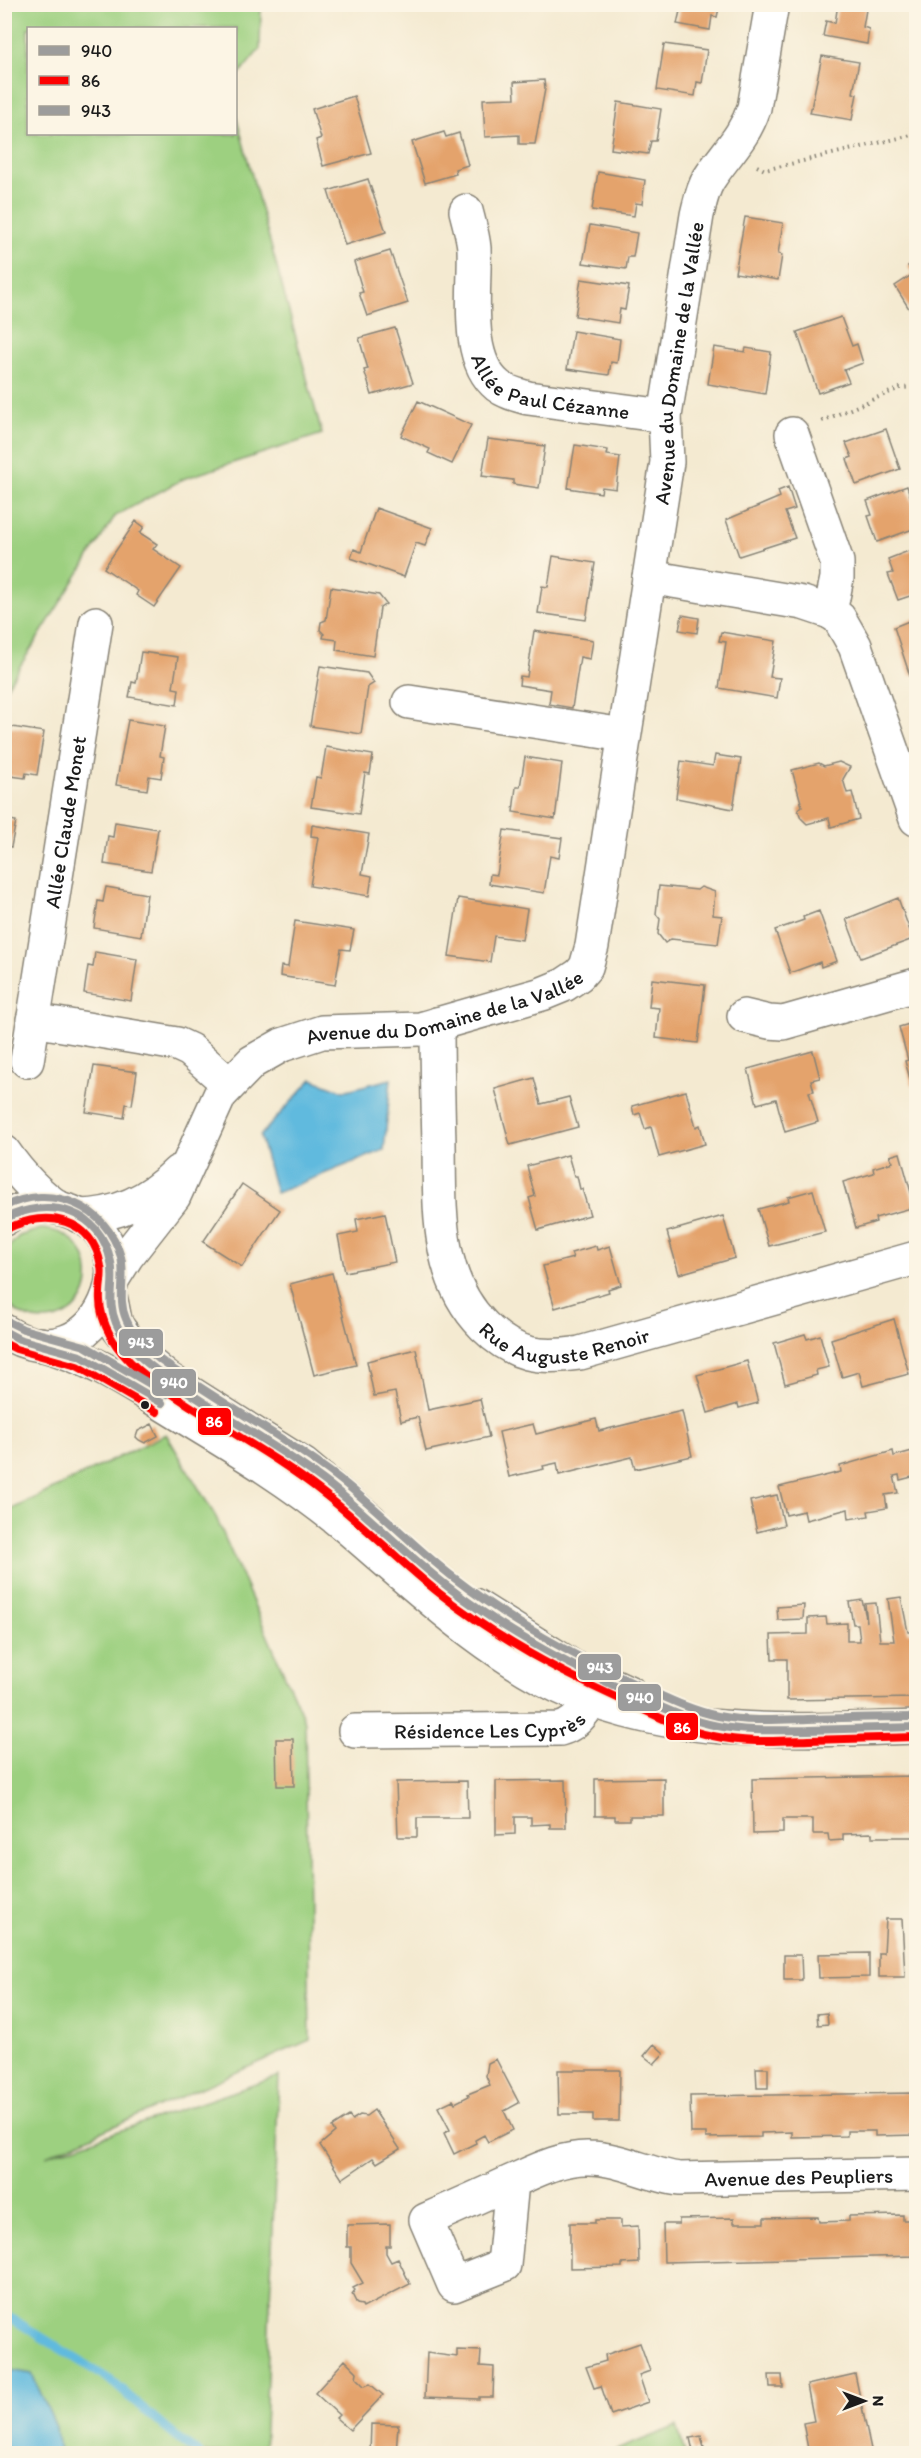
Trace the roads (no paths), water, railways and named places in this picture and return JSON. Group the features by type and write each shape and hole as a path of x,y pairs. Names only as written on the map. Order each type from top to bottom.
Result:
{"street":[{"name":"Avenue du Domaine de la Vallée","path":"40,1344 60,1342 79,1334 95,1322 127,1256 174,1197 213,1108 229,1084 252,1062 267,1052 322,1032 359,1029 411,1030 437,1024 552,990 572,981 586,967 592,946 668,455 665,416 702,193 743,134 754,108 772,4"},
{"name":"Allée Paul Cézanne","path":"466,212 474,245 475,343 480,360 498,385 510,393 528,398 665,416"},
{"path":"792,434 837,562 837,578 830,612"},
{"path":"649,577 803,603 830,612 838,618 855,646 916,819"},
{"name":"Allée Claude Monet","path":"27,1061 96,623"},
{"path":"409,702 624,735"},
{"path":"744,1016 783,1023 916,985"},
{"path":"33,1020 177,1044 190,1050 229,1084"},
{"name":"Rue Auguste Renoir","path":"437,1024 440,1210 445,1252 458,1291 471,1312 490,1332 510,1347 521,1352 543,1356 580,1353 916,1258"},
{"path":"4,1152 41,1197 94,1227 105,1243 111,1261 111,1288 117,1325 138,1354 168,1379 304,1465 333,1487 413,1558 478,1609 542,1649 596,1689 650,1717 743,1729 916,1727"},
{"name":"Avenue du Domaine de la Vallée","path":"4,1219 28,1208 48,1206 69,1212 108,1213 144,1199 161,1188 192,1154"},
{"path":"4,1331 19,1339 67,1351 98,1365 285,1480 346,1527 436,1604 478,1635 544,1678 596,1689"},
{"name":"Résidence Les Cyprès","path":"355,1731 560,1729 567,1727 581,1715 596,1689"},
{"name":"Avenue des Peupliers","path":"512,2182 562,2161 591,2157 662,2177 679,2179 916,2174"}],"water":[{"path":"312,1079 343,1091 391,1079 384,1150 276,1193 260,1136"},
{"path":"4,2369 32,2374 56,2427 59,2453 5,2453"}],"waterway":[{"path":"4,2317 11,2318 110,2380 199,2454"}]}
